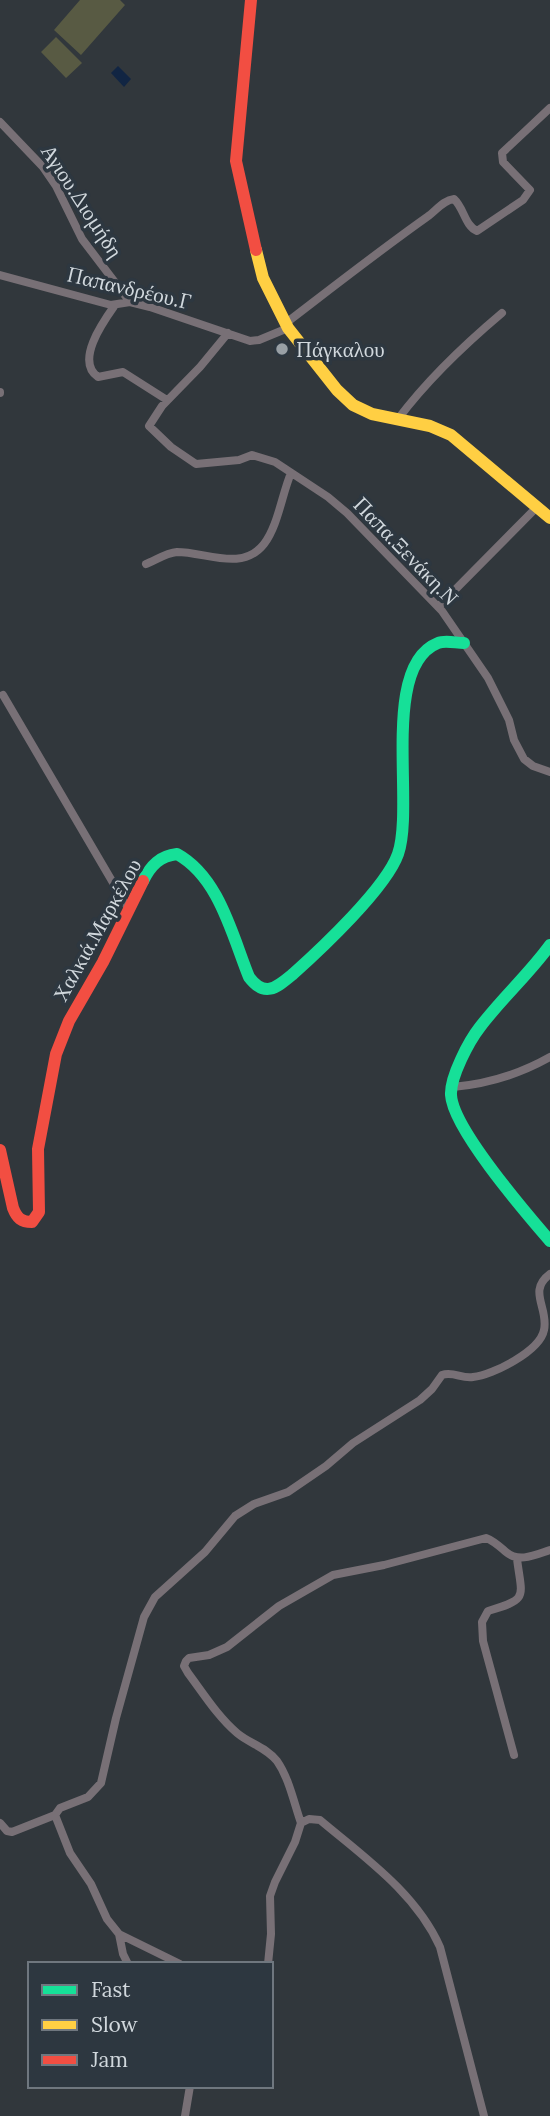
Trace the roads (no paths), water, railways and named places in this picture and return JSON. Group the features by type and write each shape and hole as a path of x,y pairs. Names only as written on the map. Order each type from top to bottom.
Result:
{"street":[{"path":"251,0 236,161 263,278 287,325 337,390 350,402 372,414 436,428 451,435 550,518"},
{"name":"Παπανδρέου.Γ","path":"0,275 116,305 130,302 254,341 287,325 383,248 437,211 445,201 454,199 458,202 471,227 477,230 523,200 530,190 503,162 502,153 550,108"},
{"name":"Αγιου.Διομήδη","path":"0,122 43,167 56,186 82,239 130,302"},
{"path":"116,305 99,331 89,354 89,366 98,377 119,372 128,373 167,400 200,367 228,333"},
{"path":"398,419 472,338 502,313"},
{"name":"Παπα.Ξενάκη.Ν","path":"167,400 149,426 171,447 196,464 239,460 252,455 275,462 347,513 438,607 498,698 524,759 533,766 550,772"},
{"path":"146,564 177,552 227,558 246,558 254,554 269,537 291,472"},
{"path":"438,607 537,507"},
{"name":"Χαλκιά.Μαρκέλου","path":"0,1150 13,1208 20,1219 32,1222 39,1212 39,1138 56,1054 69,1021 154,863 170,855 182,856 197,868 215,897 252,982 265,989 283,983 374,891 396,861 401,844 404,810 404,718 411,672 421,656 438,642 455,640 464,643"},
{"path":"3,695 129,910"},
{"path":"550,945 527,976 474,1036 460,1066 451,1095 467,1130 512,1196 550,1241"},
{"path":"453,1087 488,1082 536,1065 550,1057"},
{"path":"0,1823 12,1832 55,1815 60,1808 89,1797 101,1783 144,1618 155,1597 205,1552 240,1511 288,1492 326,1466 353,1443 420,1400 442,1375 450,1373 470,1378 481,1376 527,1352 544,1333 538,1292 542,1281 550,1274"},
{"path":"268,1962 270,1896 301,1823 292,1794 276,1761 233,1729 188,1673 184,1666 186,1661 222,1650 279,1606 333,1575 384,1565 486,1538 493,1540 517,1559 550,1550"},
{"path":"514,1755 483,1642 482,1622 488,1611 514,1604 519,1598 521,1592 517,1559"},
{"path":"55,1815 70,1853 92,1884 107,1919 119,1934 176,1962"},
{"path":"301,1823 309,1819 320,1820 412,1902 431,1926 440,1947 484,2116"},
{"path":"119,1934 127,1962"},
{"path":"185,2116 190,2088"}],"water":[{"path":"118,66 131,79 124,87 111,73"}],"place":[{"name":"Πάγκαλου","path":"282,349"}]}
